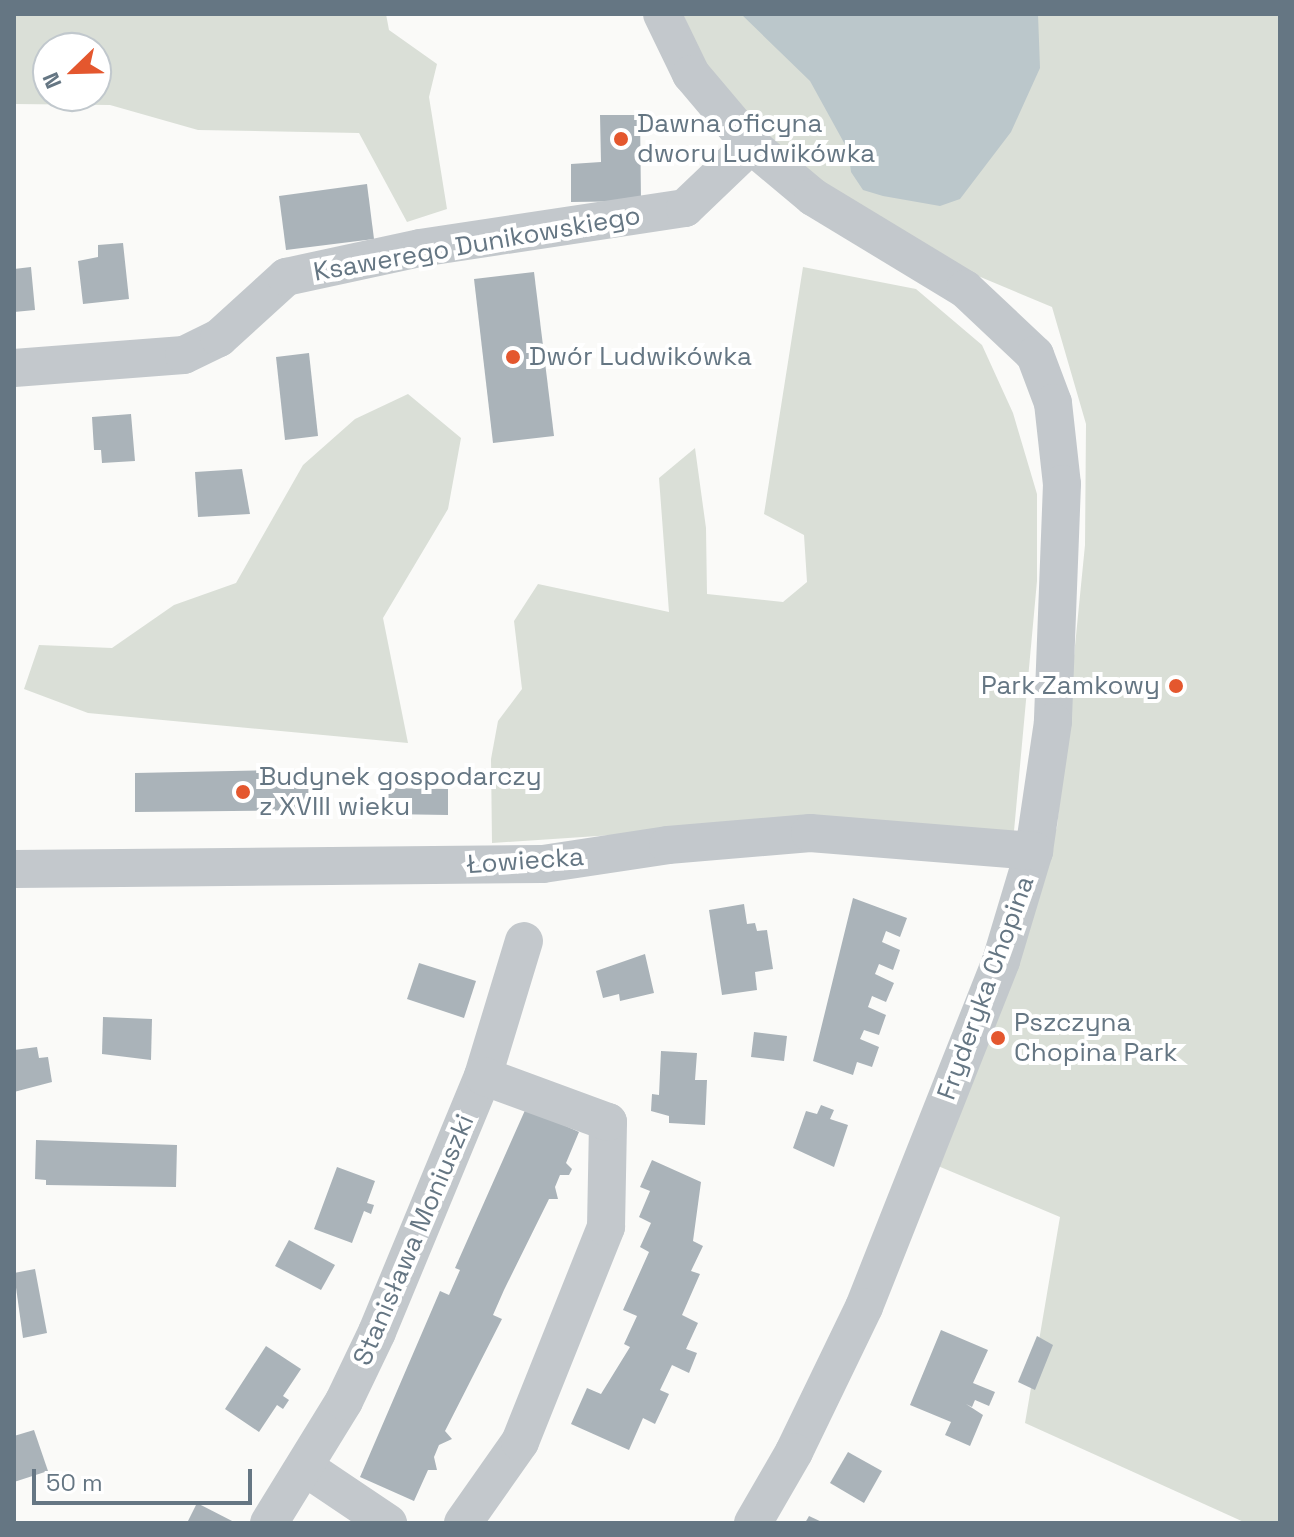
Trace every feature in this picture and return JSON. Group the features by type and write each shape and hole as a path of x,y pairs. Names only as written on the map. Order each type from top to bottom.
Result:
{"street":[{"name":"Fryderyka Chopina","path":"662,14 691,74 751,145 813,197 965,289 1035,355 1053,403 1063,546 1053,722 1034,851 1001,961 864,1307 808,1426 753,1523"},
{"name":"Ksawerego Dunikowskiego","path":"14,368 184,355 219,338 286,277 420,248 685,208 751,145"},
{"name":"Łowiecka","path":"14,869 543,864 668,845 810,833 1034,851"},
{"name":"Stanisława Moniuszki","path":"269,1523 306,1468 377,1332 483,1076 524,941"},
{"path":"463,1523 520,1442 606,1227 608,1122 483,1076"},
{"path":"306,1468 388,1523"}],"shaded area":[{"path":"14,14 386,14 389,30 437,64 429,97 447,209 407,222 359,133 198,130 112,106 112,32 32,32 32,104 14,104"},
{"name":"Park Zamkowy","path":"683,14 1280,14 1280,1523 1246,1523 1025,1423 1060,1217 938,1166 1057,827 1085,545 1086,424 1052,307 959,268 834,191 769,139 702,60"},
{"path":"741,14 1038,14 1040,68 1011,132 960,199 940,206 883,196 863,190 851,172 848,150 810,81"},
{"path":"803,267 916,289 982,345 1013,413 1037,494 1037,581 1014,831 673,831 492,843 491,759 498,721 522,689 514,621 538,584 669,612 659,478 695,448 706,528 707,594 783,602 807,582 804,535 764,514"},
{"path":"408,394 461,438 448,509 383,618 408,743 88,713 24,689 39,645 112,648 174,605 236,583 303,465 355,419"}],"building":[{"name":"Dawna oficyna dworu Ludwikówka","path":"600,115 640,115 641,201 571,202 571,164 601,162"},
{"path":"367,184 374,239 286,250 279,196"},
{"path":"123,243 129,299 83,304 78,261 98,257 98,245"},
{"path":"31,267 35,310 14,312 14,269"},
{"name":"Dwór Ludwikówka","path":"534,272 554,436 493,443 474,279"},
{"path":"309,353 318,436 285,440 276,357"},
{"path":"131,414 135,461 102,463 101,450 94,450 92,417"},
{"path":"242,469 250,514 198,517 195,472"},
{"name":"Budynek gospodarczy z XVIII wieku","path":"326,769 323,810 135,812 135,773"},
{"path":"386,788 448,789 448,815 386,814"},
{"path":"853,898 907,918 900,937 886,931 882,942 900,950 893,970 879,964 875,974 894,983 886,1002 872,996 868,1007 886,1015 879,1035 864,1030 860,1039 879,1047 872,1067 857,1062 853,1075 813,1061"},
{"path":"744,904 747,924 755,923 757,931 767,930 773,969 755,972 757,990 722,995 709,910"},
{"path":"645,954 654,993 620,1001 619,994 603,998 596,971"},
{"path":"419,963 476,981 464,1018 407,999"},
{"path":"103,1017 152,1019 151,1060 102,1054"},
{"path":"754,1032 787,1036 784,1061 751,1057"},
{"path":"37,1047 39,1058 48,1057 52,1082 14,1092 14,1050"},
{"path":"661,1051 697,1053 695,1080 707,1080 705,1125 669,1123 669,1116 651,1111 652,1094 659,1095"},
{"path":"821,1105 834,1110 830,1119 848,1125 834,1167 793,1148 806,1111 817,1114"},
{"path":"526,1108 579,1132 566,1163 572,1169 569,1175 560,1175 555,1187 558,1199 549,1199 504,1290 493,1315 502,1319 445,1431 452,1439 439,1445 434,1457 437,1470 428,1470 414,1501 360,1477 440,1291 449,1295 460,1270 455,1268"},
{"path":"36,1140 177,1145 176,1187 46,1185 46,1180 35,1179"},
{"path":"652,1160 701,1182 693,1241 703,1246 691,1271 700,1274 682,1315 698,1323 686,1349 697,1353 689,1373 672,1365 660,1390 669,1394 655,1424 643,1418 629,1450 571,1424 587,1388 601,1394 630,1347 624,1344 637,1316 623,1310 649,1252 640,1247 651,1223 639,1217 650,1191 640,1187"},
{"path":"337,1167 375,1181 367,1203 374,1205 371,1214 364,1211 352,1243 314,1229"},
{"path":"289,1240 335,1265 321,1290 275,1266"},
{"path":"35,1269 47,1333 23,1338 14,1273"},
{"path":"941,1330 988,1350 973,1383 995,1392 989,1406 975,1400 972,1407 966,1404 983,1415 970,1446 945,1435 951,1422 910,1405"},
{"path":"1037,1336 1053,1345 1035,1390 1018,1382"},
{"path":"266,1346 301,1369 283,1396 289,1400 283,1409 277,1405 259,1432 225,1409"},
{"path":"34,1430 48,1471 14,1482 14,1436"},
{"path":"848,1452 882,1471 864,1503 830,1483"},
{"path":"197,1503 236,1523 187,1523"},
{"path":"809,1516 824,1523 805,1523"}],"place":[{"name":"Dawna oficyna dworu Ludwikówka","path":"621,139"},
{"name":"Dwór Ludwikówka","path":"513,357"},
{"name":"Park Zamkowy","path":"1176,686"},
{"name":"Budynek gospodarczy z XVIII wieku","path":"243,792"},
{"name":"Pszczyna Chopina Park","path":"998,1038"}]}
